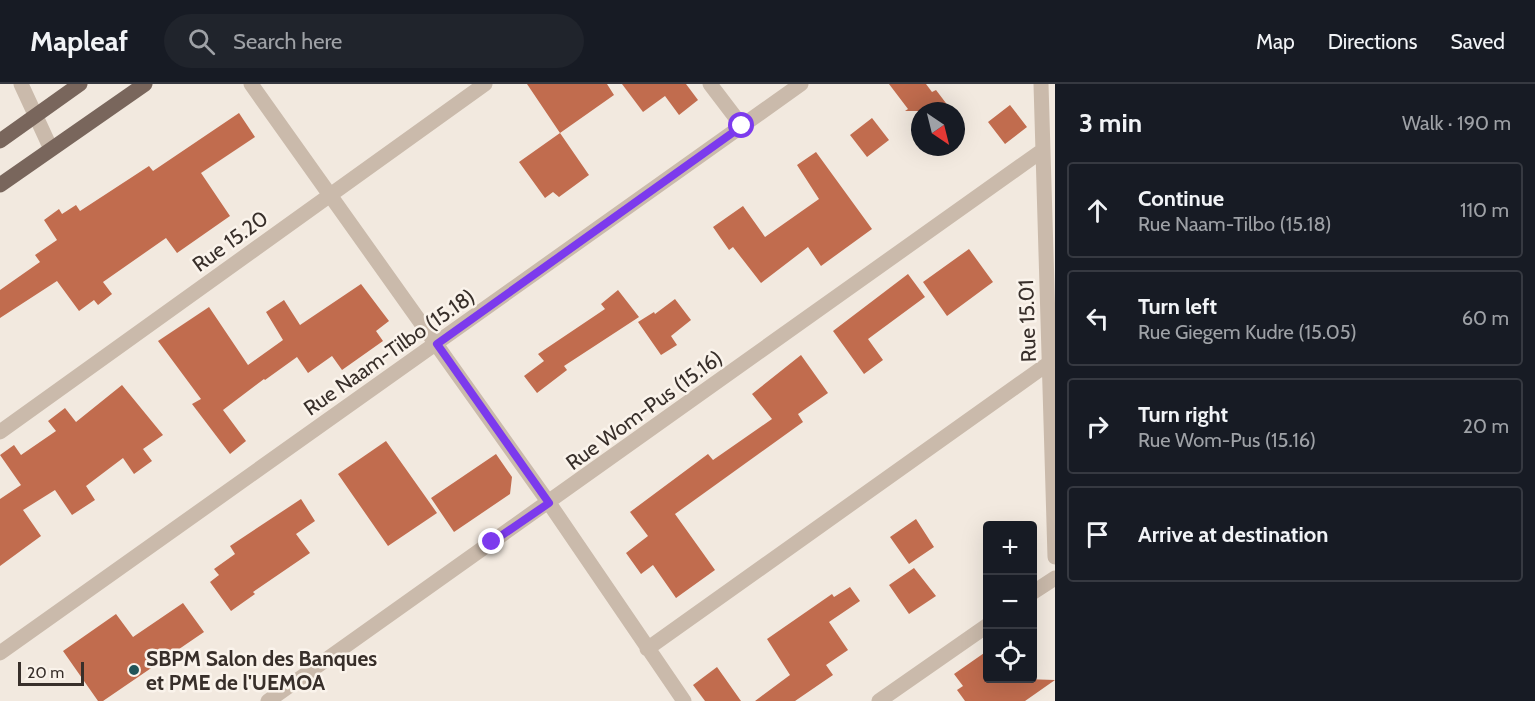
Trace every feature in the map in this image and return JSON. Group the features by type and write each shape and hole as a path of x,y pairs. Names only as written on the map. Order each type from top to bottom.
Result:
{"main road":[{"path":"0,141 80,84"},
{"path":"0,185 145,84"}],"street":[{"path":"21,84 51,149"},
{"path":"250,84 549,503 684,701"},
{"name":"Rue 15.20","path":"0,432 485,84"},
{"path":"710,84 742,126"},
{"name":"Rue Naam-Tilbo (15.18)","path":"0,654 801,84"},
{"name":"Rue 15.01","path":"1041,84 1055,557"},
{"name":"Rue Wom-Pus (15.16)","path":"268,701 1043,150"},
{"path":"647,649 1049,363"},
{"path":"1037,590 1055,578"},
{"path":"879,701 983,628"}],"building":[{"path":"527,84 607,84 614,95 560,133"},
{"path":"622,84 686,84 698,100 679,115 665,96 643,112"},
{"path":"889,84 926,84 932,92 936,90 945,102 911,102 911,111 905,111 908,109"},
{"path":"1010,105 1027,127 1005,144 988,122"},
{"path":"239,113 255,137 201,173 230,216 177,253 166,238 103,282 112,294 98,305 94,300 79,311 57,281 0,318 0,290 40,262 35,255 57,240 44,220 59,209 62,214 76,205 80,211 149,166 153,171"},
{"path":"872,118 889,140 867,157 850,135"},
{"path":"560,133 589,175 559,197 553,192 545,198 519,162"},
{"path":"816,152 872,229 821,266 808,247 761,283 733,247 729,250 713,227 743,206 765,237 819,199 797,165"},
{"path":"969,249 993,282 947,316 923,282"},
{"path":"908,274 925,297 868,339 883,360 864,374 833,331"},
{"path":"361,284 389,321 376,331 383,341 342,370 332,356 308,373 297,357 264,379 223,410 246,441 230,454 192,404 201,399 158,341 209,307 248,365 283,340 266,312 284,300 300,325"},
{"path":"618,290 639,317 564,366 567,370 537,393 524,376 544,361 538,354 605,309 601,304"},
{"path":"675,299 691,320 671,336 677,345 661,355 638,322 654,312 655,314"},
{"path":"801,355 828,393 798,414 803,422 675,514 715,570 676,598 653,565 641,574 626,553 648,536 630,512 708,454 713,460 772,419 752,394"},
{"path":"122,385 163,435 143,449 152,461 134,474 123,458 86,486 95,500 72,515 55,490 23,510 41,536 0,566 0,499 21,485 0,455 14,445 21,455 56,431 48,421 65,408 76,422"},
{"path":"386,441 437,513 388,546 338,474"},
{"path":"496,454 512,477 510,494 454,532 431,498"},
{"path":"301,499 315,521 296,534 310,553 253,592 255,594 231,611 210,582 219,575 214,569 235,554 230,546"},
{"path":"916,519 934,547 909,564 890,537"},
{"path":"914,568 936,596 909,614 889,585"},
{"path":"850,587 860,601 829,622 848,650 826,665 833,675 795,701 755,701 790,675 767,639 832,594 834,597"},
{"path":"183,603 204,632 103,701 98,701 63,651 116,614 133,637"},
{"path":"983,654 983,683 1037,683 1037,679 1055,680 1025,701 965,701 957,690 963,686 954,674"},
{"path":"717,667 741,701 705,701 693,685"}],"place":[{"name":"SBPM Salon des Banques et PME de l'UEMOA","path":"134,670"}],"route":[{"path":"492,542 549,503 437,344 742,126"}]}
